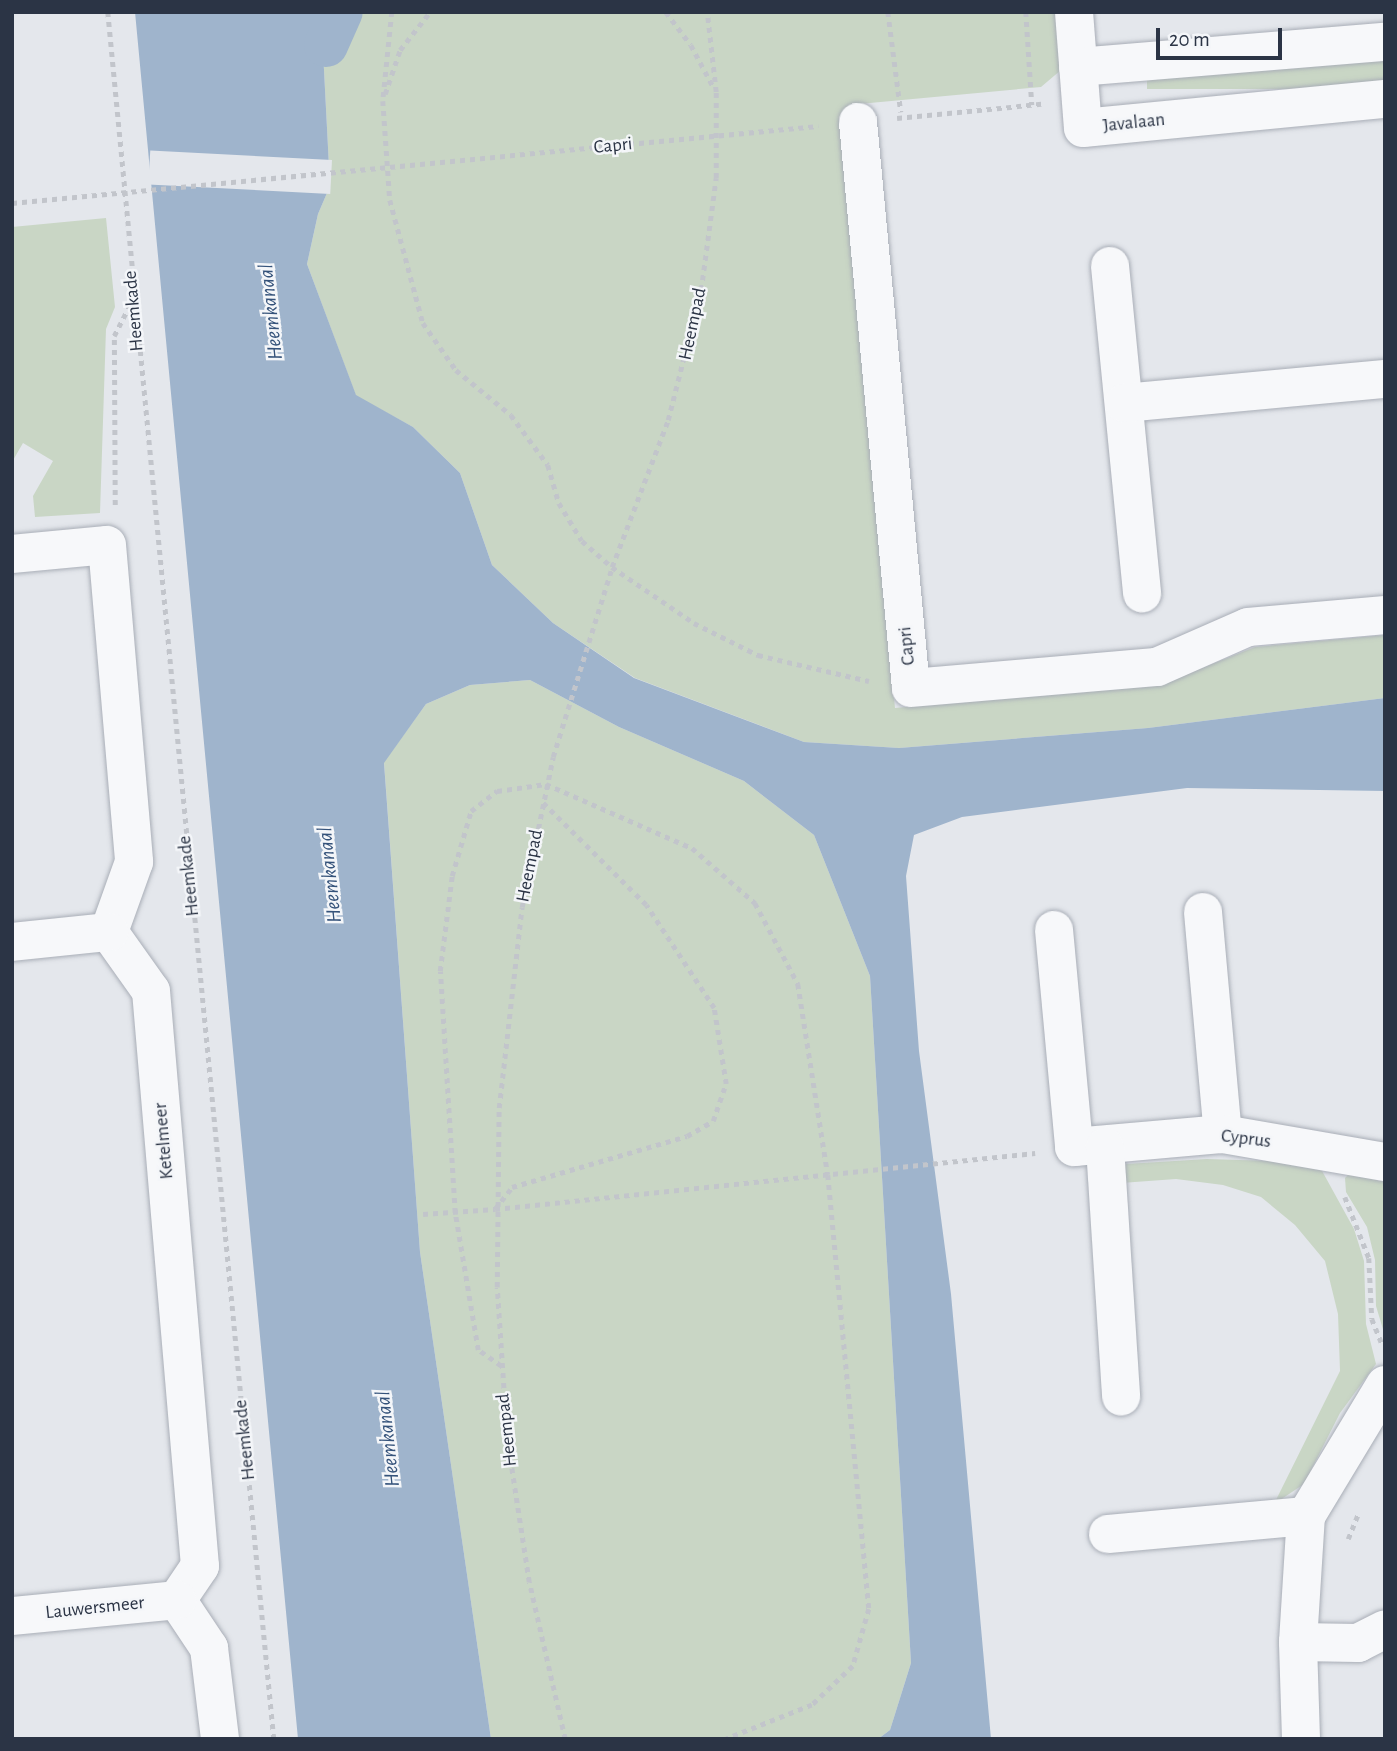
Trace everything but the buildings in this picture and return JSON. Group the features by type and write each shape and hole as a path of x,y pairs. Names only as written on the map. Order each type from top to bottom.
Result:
{"street":[{"name":"Javalaan","path":"1074,12 1083,128 1385,99"},
{"path":"1078,67 1385,42"},
{"name":"Capri","path":"858,122 911,688 1157,667 1248,627 1385,615"},
{"path":"1110,266 1143,593"},
{"path":"1124,403 1385,379"},
{"path":"12,554 107,545 134,862 109,932 12,942"},
{"path":"1203,912 1223,1133"},
{"path":"1054,930 1090,1147 1121,1396"},
{"name":"Ketelmeer","path":"109,932 151,991 200,1566 177,1600"},
{"name":"Cyprus","path":"1090,1147 1223,1133 1385,1162"},
{"path":"1301,1739 1298,1642 1306,1516 1385,1385"},
{"path":"1108,1534 1306,1516"},
{"path":"177,1600 208,1648 220,1739"},
{"name":"Lauwersmeer","path":"12,1616 177,1600"},
{"path":"1298,1642 1358,1643 1385,1629"}],"path":[{"name":"Heemkade","path":"108,12 133,300 274,1739"},
{"path":"392,12 383,101 386,168 390,200 423,323 456,370 511,415 548,465 559,503 582,541 612,567 694,623 758,654 911,688"},
{"path":"383,101 400,50 430,12"},
{"path":"666,12 691,45 716,92"},
{"name":"Heempad","path":"565,1739 528,1582 500,1366 495,1209 508,1006 553,757 612,567 668,420 690,348 716,178 716,92 707,12"},
{"path":"888,12 901,118"},
{"name":"Capri","path":"12,203 1032,105 1026,12"},
{"path":"107,545 116,524 114,335 133,300"},
{"path":"500,1366 478,1350 455,1213 440,971 452,876 471,810 497,791 546,784 692,848 755,903 798,984 828,1175 869,1609 853,1666 812,1705 726,1739"},
{"path":"495,1209 512,1187 687,1136 713,1121 726,1084 714,1009 646,905 543,803"},
{"path":"422,1214 985,1161 1090,1147"},
{"path":"1329,1150 1369,1258 1372,1320 1385,1350"}],"green space":[{"path":"321,12 1055,12 1061,70 1041,87 859,104 841,142 895,708 1164,683 1255,647 1385,635 1385,698 1148,728 899,748 804,742 635,678 553,623 492,565 460,473 413,427 356,396 307,264 318,214 330,186"},
{"path":"1147,54 1385,54 1385,89 1147,89"},
{"path":"106,218 115,307 106,329 100,513 35,517 33,496 53,461 23,443 12,462 12,227"},
{"path":"530,680 619,727 744,781 814,835 870,976 911,1663 890,1730 878,1739 491,1739 420,1252 384,762 426,704 470,685"},
{"path":"1207,1159 1305,1162 1321,1169 1354,1229 1364,1261 1366,1324 1376,1364 1340,1413 1304,1484 1274,1504 1340,1371 1338,1314 1325,1261 1295,1225 1261,1197 1223,1185 1176,1179 1121,1183 1120,1171 1126,1164"},
{"path":"1349,1174 1385,1182 1385,1336 1376,1306 1375,1260 1367,1227 1346,1192 1345,1178"}],"water":[{"name":"Heemkanaal","path":"135,12 321,12 330,186 318,214 307,264 356,395 413,427 460,473 492,565 553,623 634,678 804,742 899,748 1148,728 1385,698 1385,791 1187,788 962,817 914,835 906,876 919,1051 951,1294 991,1739 878,1739 890,1730 911,1663 870,976 814,835 744,781 619,727 530,680 470,685 426,704 384,763 420,1252 491,1739 298,1739"}],"pier":[{"path":"150,150 332,160 330,194 148,184"}],"waterway":[{"path":"326,45 341,12"}]}
